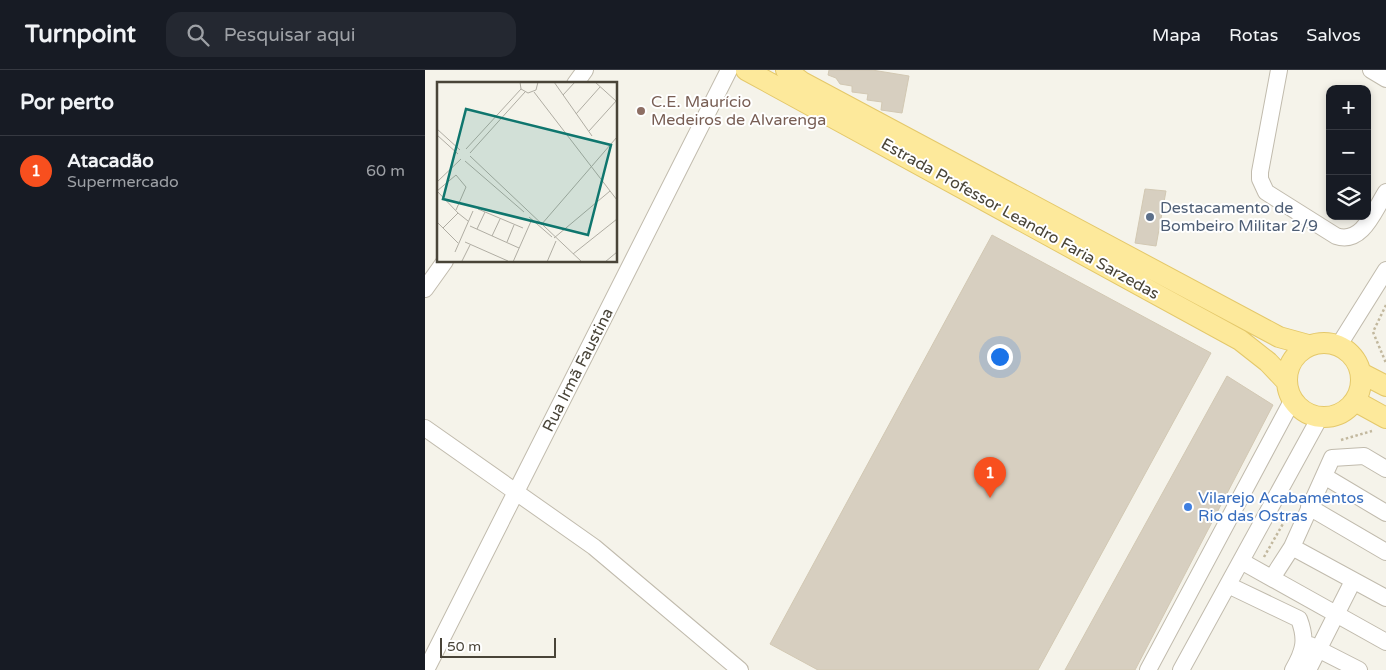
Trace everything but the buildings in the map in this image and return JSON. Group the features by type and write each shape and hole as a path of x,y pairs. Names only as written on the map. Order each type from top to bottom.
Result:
{"main road":[{"name":"Estrada Professor Leandro Faria Sarzedas","path":"746,70 1240,340 1268,362 1286,381 1292,401"},
{"name":"Estrada Professor Leandro Faria Sarzedas","path":"786,70 803,76 1279,336 1308,345 1318,342 1339,345"},
{"path":"1286,381 1288,367 1295,355 1308,345"},
{"path":"1292,401 1307,413 1320,417 1333,416 1346,410 1355,401 1362,389 1361,372 1350,353 1339,345"},
{"path":"1361,372 1386,386"},
{"path":"1355,401 1382,423"}],"street":[{"path":"576,82 585,70"},
{"name":"Rua Irmã Faustina","path":"426,670 430,646 516,493 729,70"},
{"path":"1279,70 1260,179 1266,192 1336,236 1346,239 1355,236 1363,228 1386,192"},
{"path":"1371,70 1386,79"},
{"path":"425,289 444,262"},
{"path":"1339,345 1386,270"},
{"path":"1148,670 1292,401"},
{"path":"1181,670 1320,417"},
{"path":"425,428 581,538 740,670"},
{"path":"1272,578 1292,547 1332,458 1364,456 1386,469"},
{"path":"1324,476 1386,513"},
{"path":"1309,507 1386,552"},
{"path":"1292,547 1386,598"},
{"path":"1241,561 1386,642"},
{"path":"1308,670 1353,580"},
{"path":"1228,585 1299,620 1305,634 1301,656 1293,670"},
{"path":"1304,642 1359,670"}],"path":[{"path":"1386,305 1373,332 1386,363"},
{"path":"1335,443 1382,423"},
{"path":"1256,570 1284,522 1284,510"}],"place":[{"name":"C.E. Maurício Medeiros de Alvarenga","path":"641,111"},
{"name":"Destacamento de Bombeiro Militar 2/9","path":"1150,217"},
{"name":"Atacadão","path":"990,498"},
{"name":"Vilarejo Acabamentos Rio das Ostras","path":"1188,507"}]}
